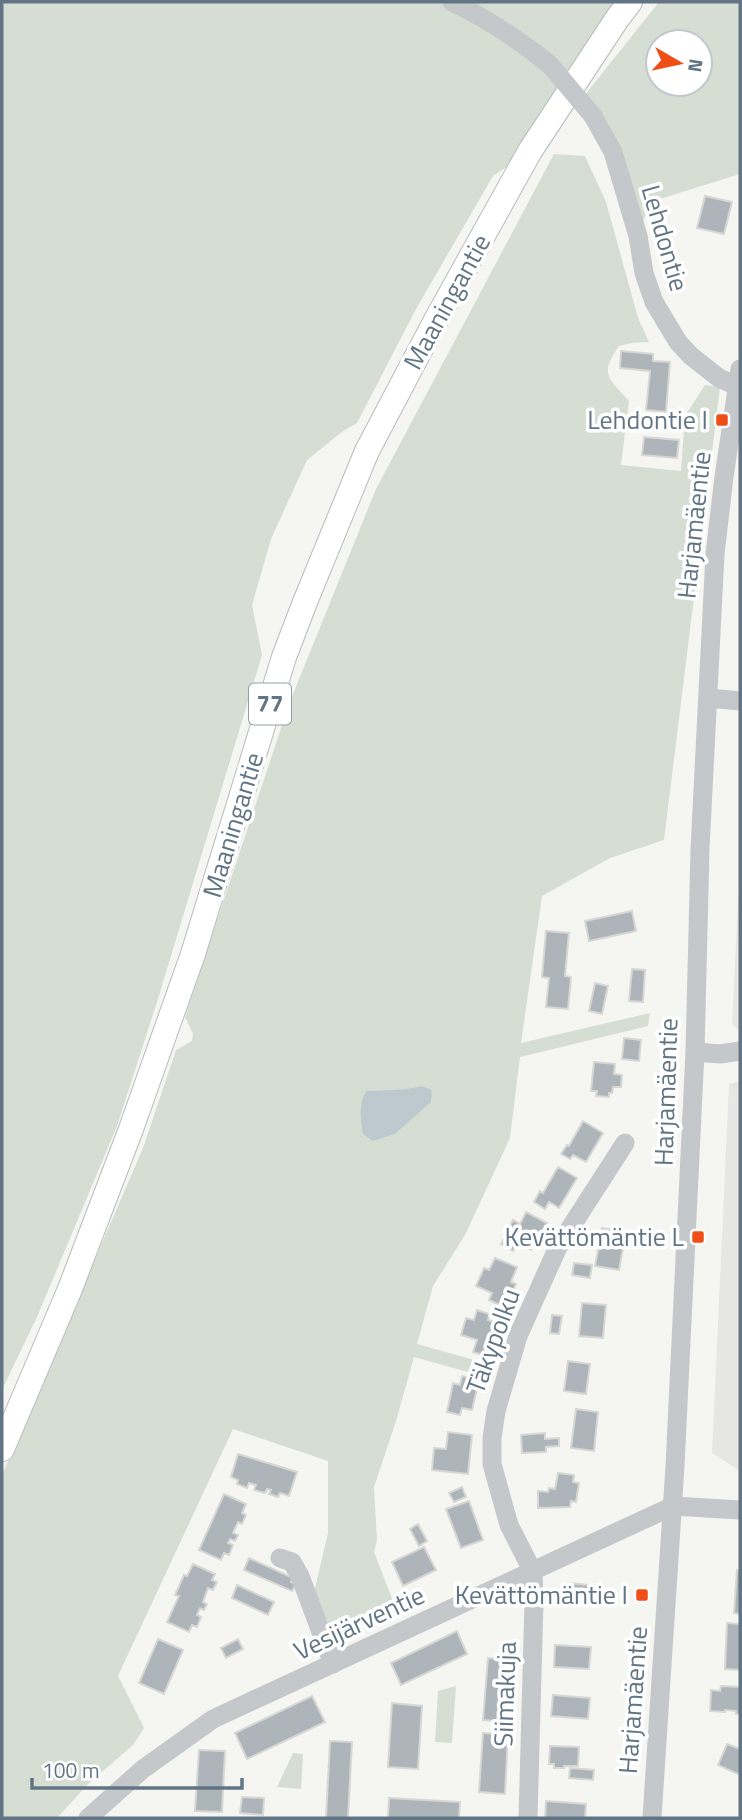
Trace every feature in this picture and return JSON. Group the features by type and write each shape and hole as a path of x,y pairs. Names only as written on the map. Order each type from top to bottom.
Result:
{"main road":[{"name":"Maaningantie","path":"2,1449 70,1289 131,1129 193,954 284,657 367,451 530,151 630,2"}],"street":[{"name":"Lehdontie","path":"452,2 518,39 550,65 593,116 613,152 654,302 678,342 691,356 719,378 739,378"},
{"name":"Harjamäentie","path":"652,1818 673,1506 715,554 723,477 739,378"},
{"path":"708,698 740,701"},
{"path":"695,1052 720,1054 740,1051"},
{"name":"Täkypolku","path":"533,1572 509,1525 492,1464 496,1411 518,1336 558,1247 625,1143"},
{"path":"673,1506 740,1510"},
{"name":"Vesijärventie","path":"88,1818 143,1769 213,1719 673,1506"},
{"path":"280,1558 292,1562 300,1576 333,1664"},
{"name":"Siimakuja","path":"528,1818 533,1572"}],"shaded area":[{"path":"2,2 630,2 530,151 493,176 416,309 357,423 307,460 271,539 252,605 262,655 157,1002 117,1126 37,1317 2,1390"},
{"path":"659,2 740,2 740,174 650,202 638,236 613,152 580,101"},
{"path":"554,154 585,156 606,202 638,318 649,342 619,346 609,363 611,381 629,401 621,465 681,471 685,416 705,385 720,387 664,840 610,858 542,896 521,1043 650,1013 648,1026 520,1057 510,1138 465,1235 433,1286 417,1344 496,1366 493,1379 414,1357 374,1487 377,1541 374,1552 393,1601 329,1630 313,1597 328,1533 328,1461 233,1429 118,1676 144,1728 133,1745 88,1784 57,1818 2,1818 2,1475 143,1148 176,1050 192,1041 193,1034 185,1017 289,704 376,489","holes":["422,1086 432,1090 430,1102 395,1134 373,1141 366,1091"]},
{"path":"740,864 740,1031 732,1024"},
{"path":"740,1081 740,1471 712,1453 729,1084"},
{"path":"422,1086 432,1090 431,1102 395,1134 373,1141 363,1134 361,1107 366,1091"},
{"path":"456,1686 452,1743 435,1742 438,1691"},
{"path":"293,1753 303,1754 301,1789 277,1787"}],"building":[{"path":"705,196 732,202 724,234 697,228"},
{"path":"621,351 653,354 653,361 670,362 666,412 646,410 650,371 620,368"},
{"path":"644,437 679,440 677,458 642,455"},
{"path":"632,911 636,931 589,941 585,921"},
{"path":"546,931 569,933 565,976 571,977 568,1009 546,1007 549,978 542,977"},
{"path":"632,969 645,970 643,1002 629,1001"},
{"path":"595,983 608,986 602,1014 589,1011"},
{"path":"624,1038 641,1040 639,1061 622,1059"},
{"path":"594,1062 615,1064 614,1074 622,1075 621,1087 613,1087 609,1097 596,1096 597,1091 591,1091"},
{"path":"583,1121 603,1133 586,1162 573,1155 570,1159 561,1154 567,1145 569,1146"},
{"path":"558,1167 577,1178 559,1208 549,1202 545,1209 534,1202 540,1191 543,1193"},
{"path":"526,1212 547,1223 531,1250 518,1243 513,1251 501,1244 513,1220 520,1224"},
{"path":"602,1228 626,1232 619,1270 595,1266"},
{"path":"495,1258 517,1267 511,1282 516,1284 506,1308 489,1300 492,1293 476,1286 484,1268 489,1270"},
{"path":"574,1263 592,1265 590,1278 572,1275"},
{"path":"582,1303 606,1305 603,1338 579,1336"},
{"path":"477,1310 489,1314 488,1320 499,1323 489,1357 473,1352 477,1340 461,1335 466,1318 474,1320"},
{"path":"552,1315 562,1316 559,1334 550,1333"},
{"path":"568,1361 590,1364 586,1394 564,1391"},
{"path":"462,1376 479,1380 472,1410 462,1408 460,1415 447,1412 453,1383 460,1385"},
{"path":"576,1409 598,1412 594,1451 571,1448"},
{"path":"448,1432 472,1435 468,1474 432,1470 434,1448 446,1449"},
{"path":"545,1433 545,1439 559,1438 559,1446 546,1447 546,1452 522,1453 521,1435"},
{"path":"238,1454 297,1472 289,1496 280,1493 278,1497 269,1494 271,1490 267,1489 265,1493 254,1490 256,1485 249,1483 247,1488 237,1484 238,1480 231,1477"},
{"path":"558,1473 574,1475 573,1482 579,1483 576,1502 571,1501 570,1507 538,1508 538,1491 548,1492 549,1488 555,1489"},
{"path":"462,1487 466,1497 454,1502 449,1493"},
{"path":"224,1494 246,1504 242,1513 246,1515 242,1524 238,1522 233,1533 238,1535 235,1541 230,1539 228,1543 233,1545 229,1555 224,1553 221,1560 199,1550"},
{"path":"469,1501 483,1540 461,1548 446,1509"},
{"path":"418,1524 427,1541 419,1546 410,1529"},
{"path":"424,1547 436,1570 403,1586 392,1562"},
{"path":"249,1558 293,1578 291,1582 296,1584 292,1591 244,1570"},
{"path":"193,1564 215,1574 212,1580 217,1582 213,1590 208,1588 203,1602 207,1604 204,1610 200,1608 197,1615 201,1617 197,1627 192,1625 189,1632 167,1622 179,1596 175,1595 184,1575 187,1576"},
{"path":"737,1570 740,1570 740,1614 734,1613"},
{"path":"568,1583 599,1586 597,1605 566,1602"},
{"path":"237,1585 274,1602 268,1615 232,1598"},
{"path":"727,1623 740,1624 740,1670 725,1669"},
{"path":"457,1631 467,1654 401,1685 391,1663"},
{"path":"158,1639 183,1650 164,1694 139,1683"},
{"path":"238,1639 243,1649 226,1658 221,1648"},
{"path":"555,1645 591,1647 589,1669 554,1667"},
{"path":"488,1658 513,1660 508,1722 483,1720"},
{"path":"721,1686 740,1687 740,1714 736,1714 736,1711 710,1711 711,1690 720,1691"},
{"path":"553,1695 590,1698 588,1719 551,1716"},
{"path":"312,1696 325,1722 247,1759 235,1733"},
{"path":"392,1703 422,1706 418,1769 388,1767"},
{"path":"483,1733 508,1735 505,1794 479,1792"},
{"path":"330,1741 352,1742 348,1818 326,1818"},
{"path":"727,1744 740,1749 740,1775 718,1765"},
{"path":"550,1746 579,1747 578,1766 554,1768 554,1764 549,1764"},
{"path":"199,1750 225,1751 222,1812 195,1811"},
{"path":"570,1768 594,1770 593,1780 569,1778"},
{"path":"242,1797 264,1798 263,1815 240,1813"},
{"path":"389,1798 460,1802 459,1818 388,1818"},
{"path":"546,1801 586,1804 585,1818 545,1818"}],"place":[{"name":"Lehdontie I","path":"722,420"},
{"name":"Kevättömäntie L","path":"698,1237"},
{"name":"Kevättömäntie I","path":"642,1595"}]}
